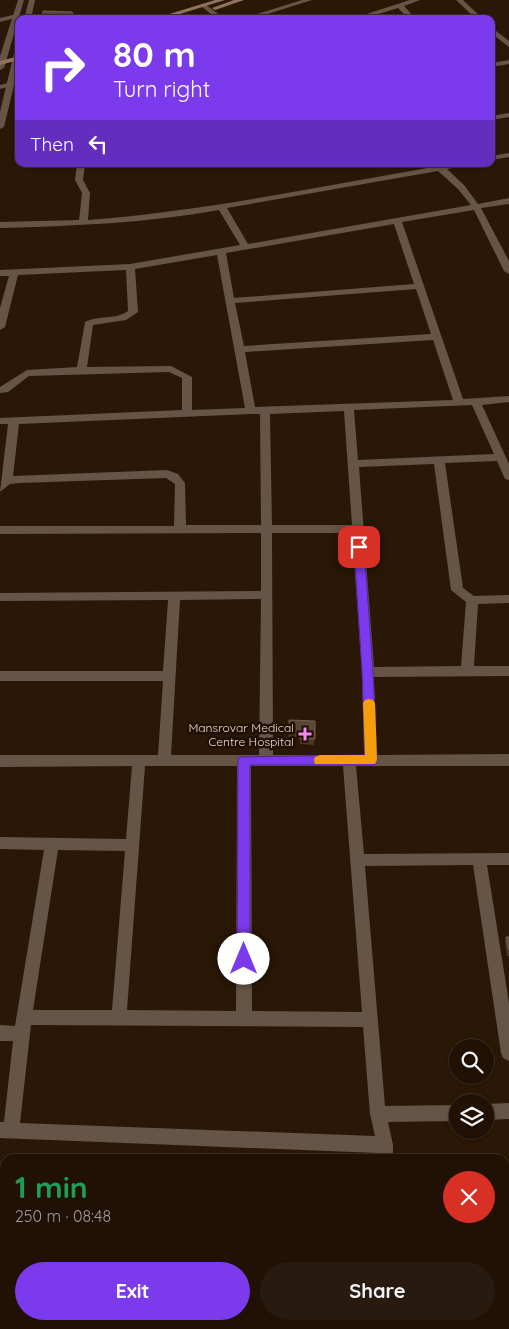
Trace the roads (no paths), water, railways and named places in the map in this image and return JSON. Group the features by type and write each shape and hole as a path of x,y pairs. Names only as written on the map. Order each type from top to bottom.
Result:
{"main road":[{"path":"186,15 222,0"},
{"path":"173,15 242,0"},
{"path":"1,65 15,62"}],"street":[{"path":"17,15 21,0"},
{"path":"28,15 32,0"},
{"path":"258,15 309,0"},
{"path":"367,15 417,0"},
{"path":"459,0 476,15"},
{"path":"399,5 409,15"},
{"path":"206,7 217,15"},
{"path":"0,20 15,16"},
{"path":"1,65 15,22"},
{"path":"495,33 509,46"},
{"path":"495,64 509,62"},
{"path":"0,87 15,83"},
{"path":"0,127 15,83"},
{"path":"495,117 509,115"},
{"path":"495,157 509,155"},
{"path":"80,167 78,180 86,192 83,223"},
{"path":"0,225 83,223 150,218 222,207 432,167"},
{"path":"438,167 456,181 478,206 505,252 509,271"},
{"path":"0,273 130,267 509,201"},
{"path":"222,207 245,247"},
{"path":"397,220 460,403"},
{"path":"221,252 251,411"},
{"path":"82,370 88,324 93,320 124,318 133,312 130,267"},
{"path":"0,326 14,272"},
{"path":"231,301 420,286"},
{"path":"240,349 437,337"},
{"path":"0,390 4,390 27,373 171,369 179,371 187,377 187,413"},
{"path":"0,421 460,403 509,398"},
{"path":"476,402 509,476"},
{"path":"349,407 368,672 371,760"},
{"path":"265,410 266,760"},
{"path":"14,421 4,484 20,479 167,474 174,477 180,483 180,529"},
{"path":"353,464 501,458"},
{"path":"439,460 457,590 472,600 509,600"},
{"path":"0,530 358,529"},
{"path":"0,597 267,595"},
{"path":"164,760 174,596"},
{"path":"467,672 472,600"},
{"path":"368,672 509,671"},
{"path":"0,676 169,676"},
{"path":"118,1018 139,760"},
{"path":"244,760 244,1019"},
{"path":"52,844 5,1130 385,1152 378,1114 349,760"},
{"path":"0,761 509,760"},
{"path":"0,843 133,844"},
{"path":"479,859 509,1053"},
{"path":"358,860 509,859"},
{"path":"24,1016 370,1020"},
{"path":"0,1033 22,1034"},
{"path":"494,1112 509,1111"},
{"path":"378,1114 449,1113"}],"place":[{"name":"Mansrovar Medical Centre Hospital","path":"305,734"}]}
